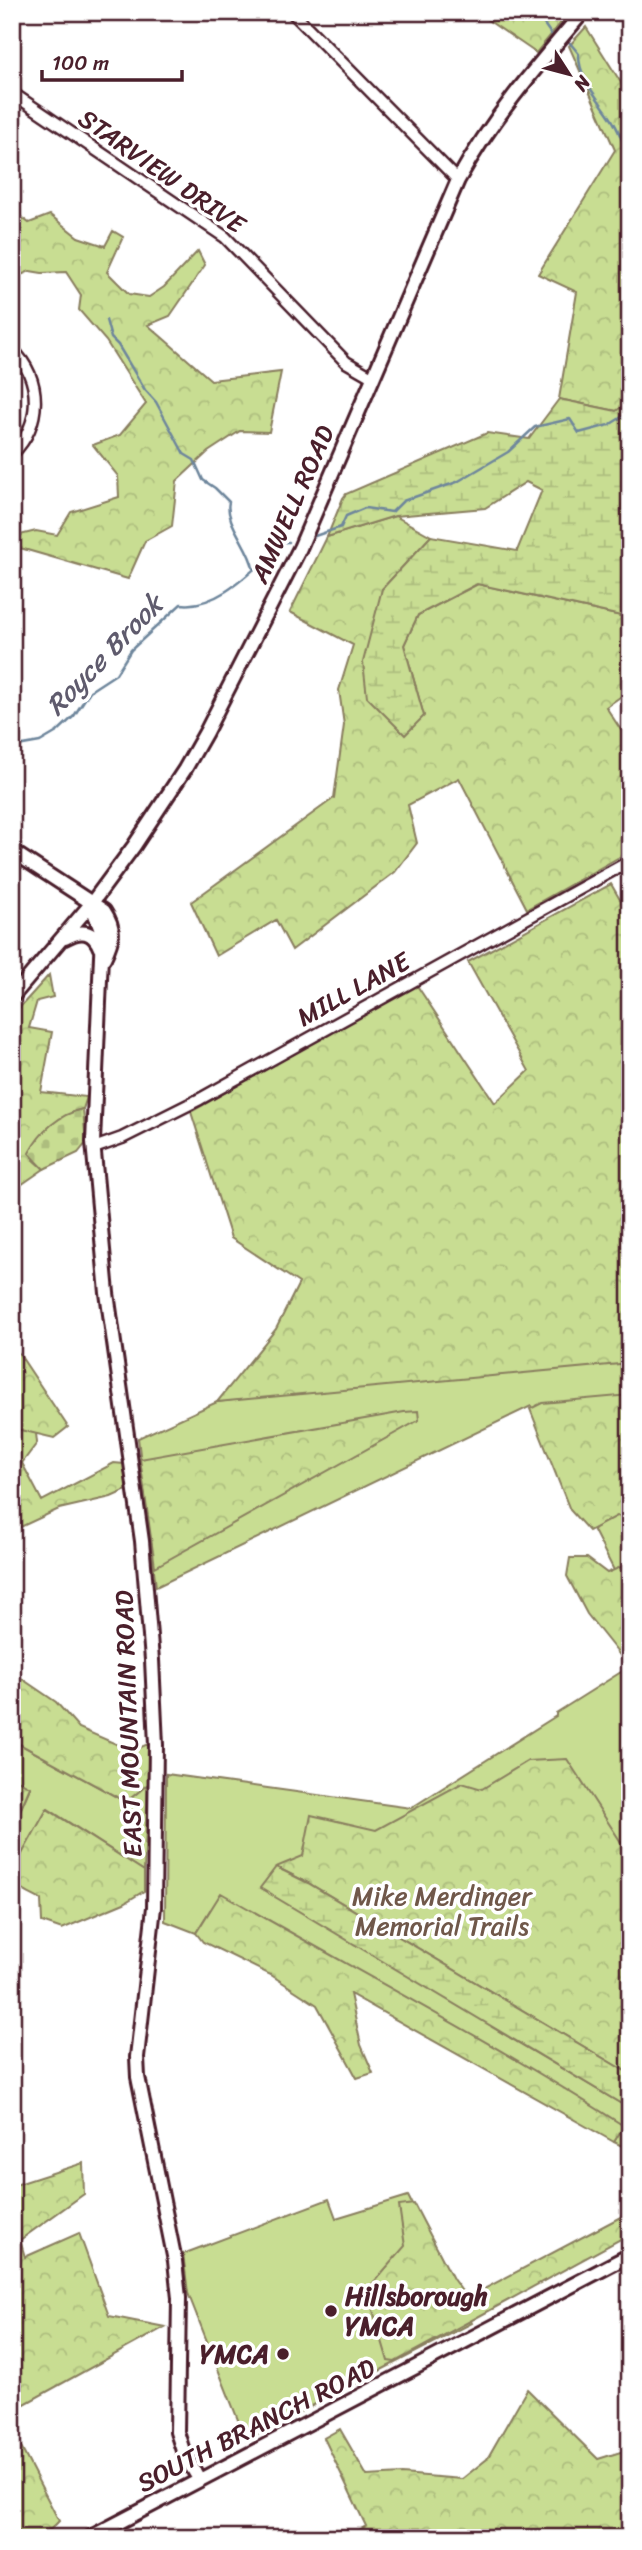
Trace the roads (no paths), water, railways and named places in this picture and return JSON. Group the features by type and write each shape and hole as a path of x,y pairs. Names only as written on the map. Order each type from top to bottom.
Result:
{"street":[{"path":"292,12 458,180"},
{"name":"AMWELL ROAD","path":"12,997 90,904 185,769 300,548 458,180 501,111 583,12"},
{"name":"STARVIEW DRIVE","path":"12,93 225,237 346,362 372,377"},
{"path":"12,349 31,374 36,405 28,434 12,454"},
{"name":"EAST MOUNTAIN ROAD","path":"12,851 104,911 113,924 113,938 102,955 96,1026 94,1148 107,1293 142,1541 154,1697 154,1907 137,2057 138,2077 175,2261 179,2298 177,2432 184,2454 199,2479"},
{"name":"MILL LANE","path":"94,1148 122,1138 200,1098 630,861"},
{"path":"59,941 81,932 94,935 102,955"},
{"name":"SOUTH BRANCH ROAD","path":"90,2537 630,2255"}],"waterway":[{"path":"531,12 539,17 551,34"},
{"path":"570,43 579,54 586,82 616,127 630,159"},
{"path":"106,320 111,338 156,402 184,454 194,460 203,480 229,502 230,518 253,568"},
{"name":"Royce Brook","path":"312,537 341,527 346,516 365,508 392,512 403,501 457,482 508,452 535,427 570,419 579,433 609,425 630,412"},
{"name":"Royce Brook","path":"12,747 40,742 57,732 74,716 90,691 116,674 131,650 181,604 196,604 224,593 285,542 289,542"}],"place":[{"name":"Hillsborough YMCA","path":"331,2311"},
{"name":"YMCA","path":"283,2354"}],"park label":[{"name":"Mike Merdinger Memorial Trails","path":"442,1910"}]}
